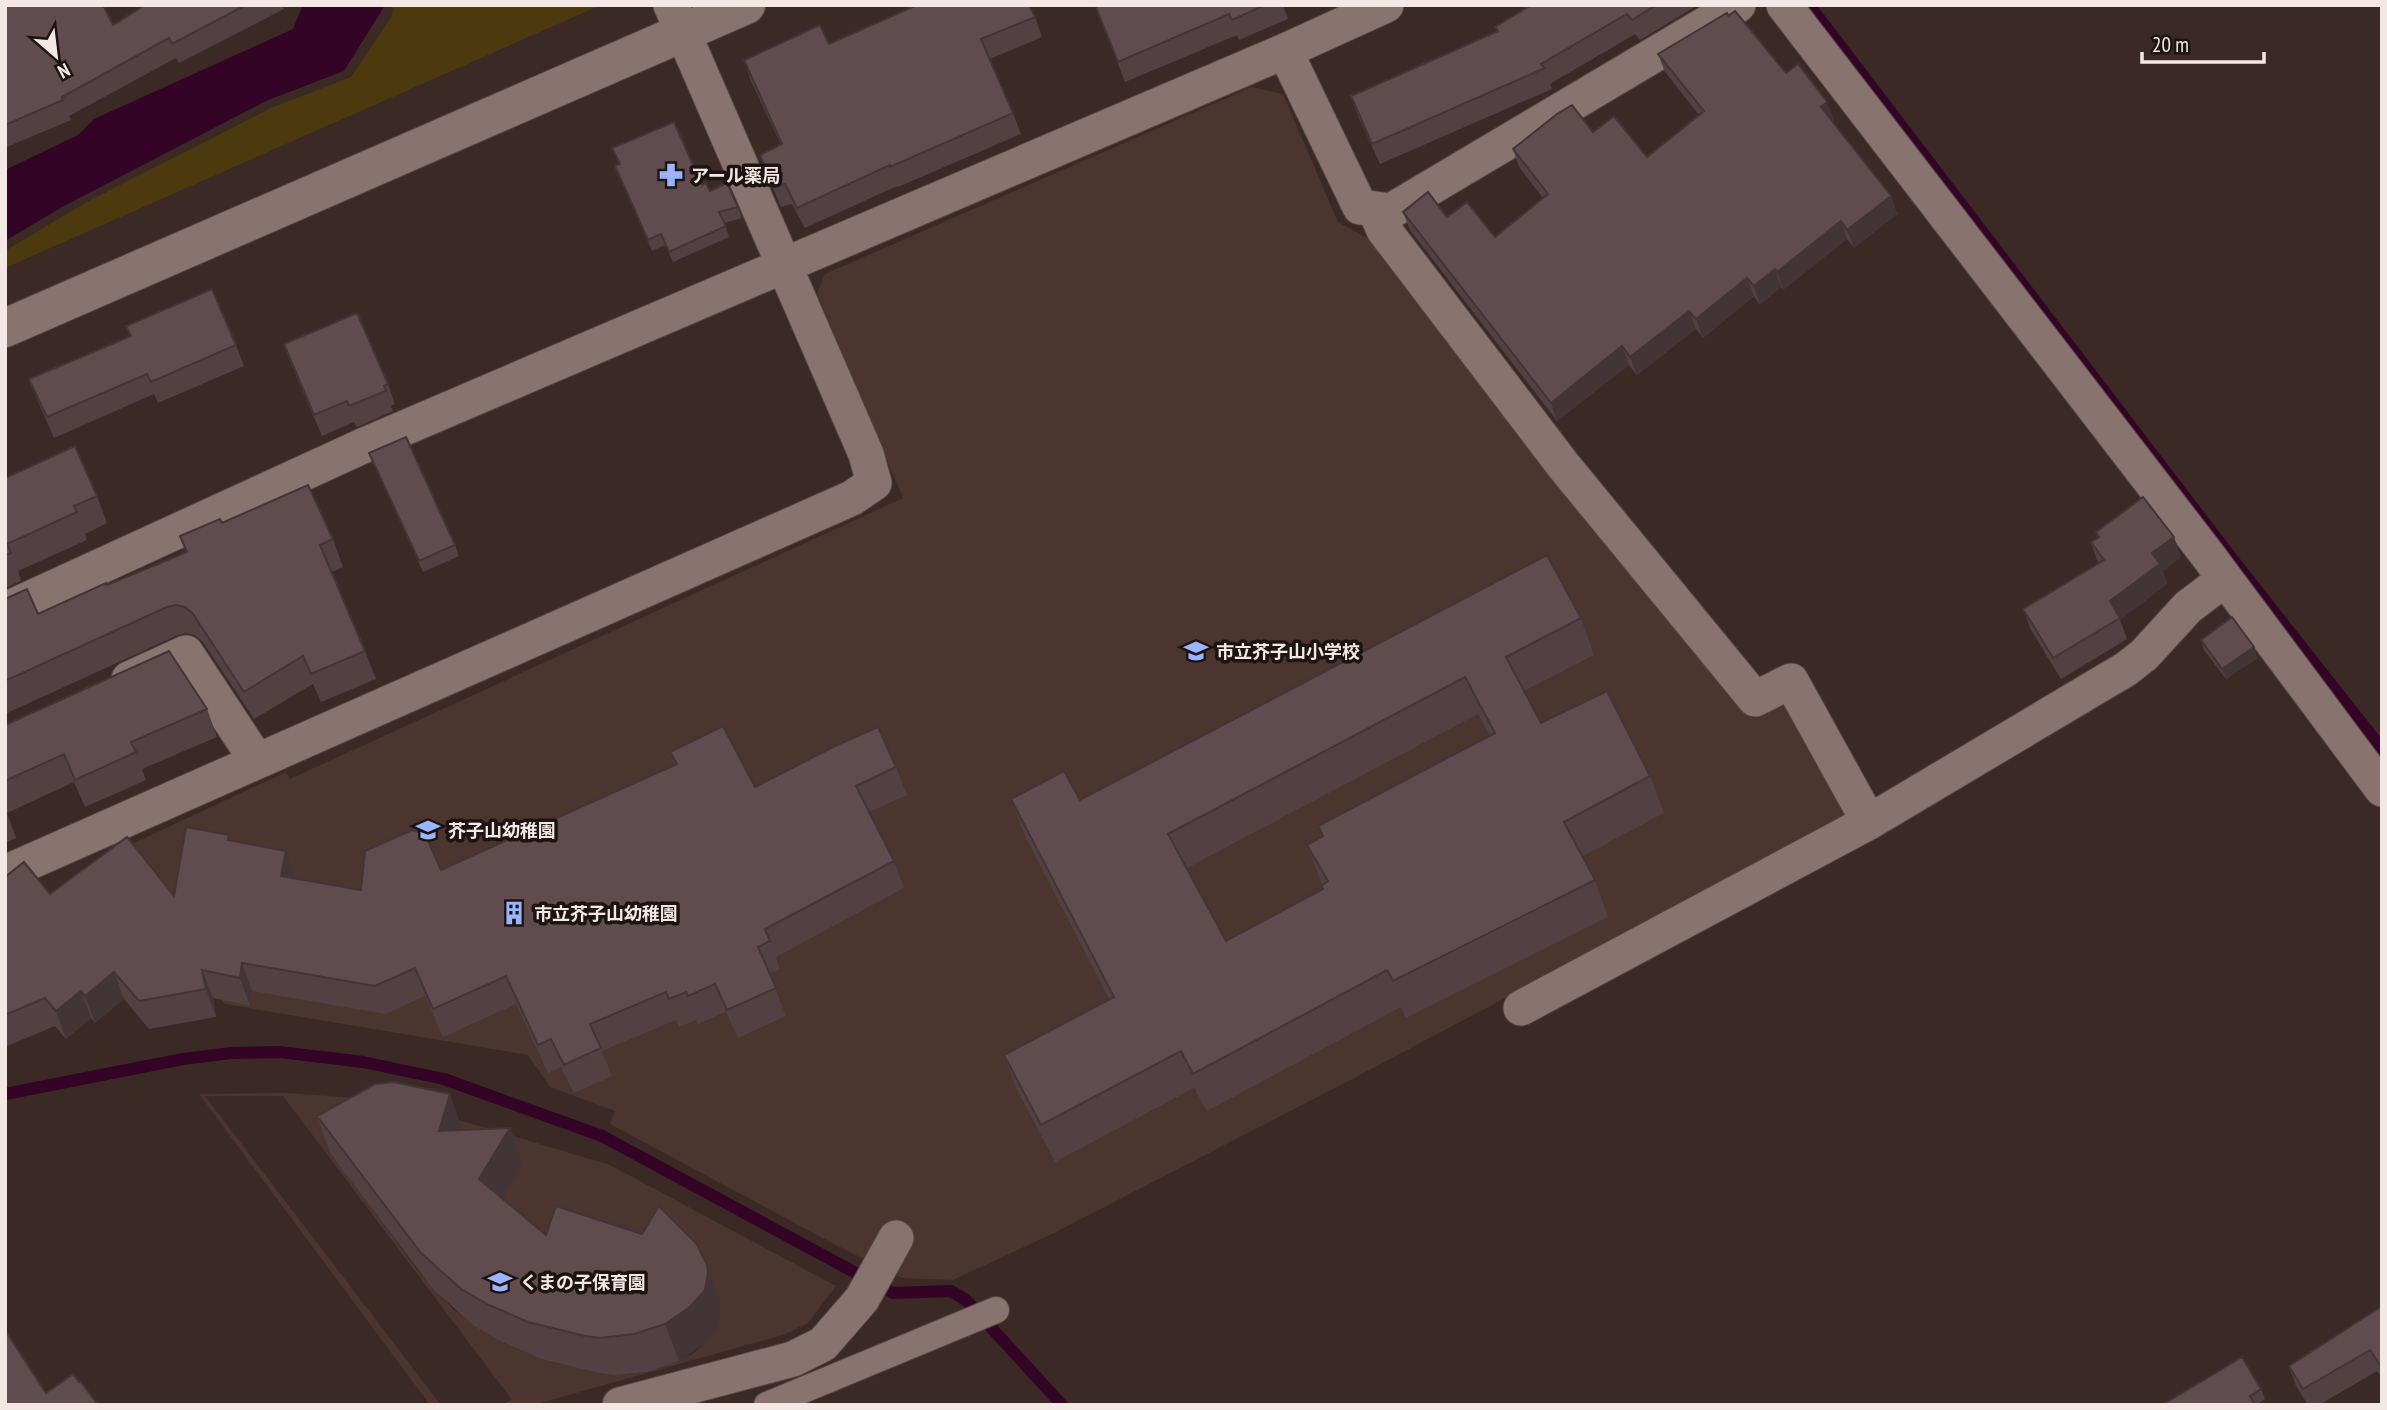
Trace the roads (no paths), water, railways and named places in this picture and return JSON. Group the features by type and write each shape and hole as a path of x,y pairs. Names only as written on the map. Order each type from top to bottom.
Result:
{"street":[{"path":"5,328 678,19 746,5"},
{"path":"5,610 367,444 1285,51 1386,5"},
{"path":"1285,51 1360,207 1391,211 1738,5"},
{"path":"1784,5 2225,579 2382,789"},
{"path":"5,873 852,498 874,483 866,454 678,19"},
{"path":"1375,209 1384,230 1563,465 1755,699 1791,681 1868,822"},
{"path":"1521,1008 1868,822 2126,669 2144,655 2188,607 2225,579"},
{"path":"102,692 186,653 257,761"},
{"path":"620,1405 793,1359 823,1344 862,1299 888,1253"},
{"path":"766,1405 996,1310"}],"waterway":[{"path":"1809,5 2230,556 2382,749"},
{"path":"5,1094 183,1059 231,1053 280,1052 363,1062 444,1079 602,1136 893,1293 951,1291 966,1300 1062,1405"}],"place":[{"name":"アール薬局","path":"671,175"},
{"name":"市立芥子山小学校","path":"1196,651"},
{"name":"芥子山幼稚園","path":"428,830"},
{"name":"市立芥子山幼稚園","path":"514,913"},
{"name":"くまの子保育園","path":"500,1282"}]}
